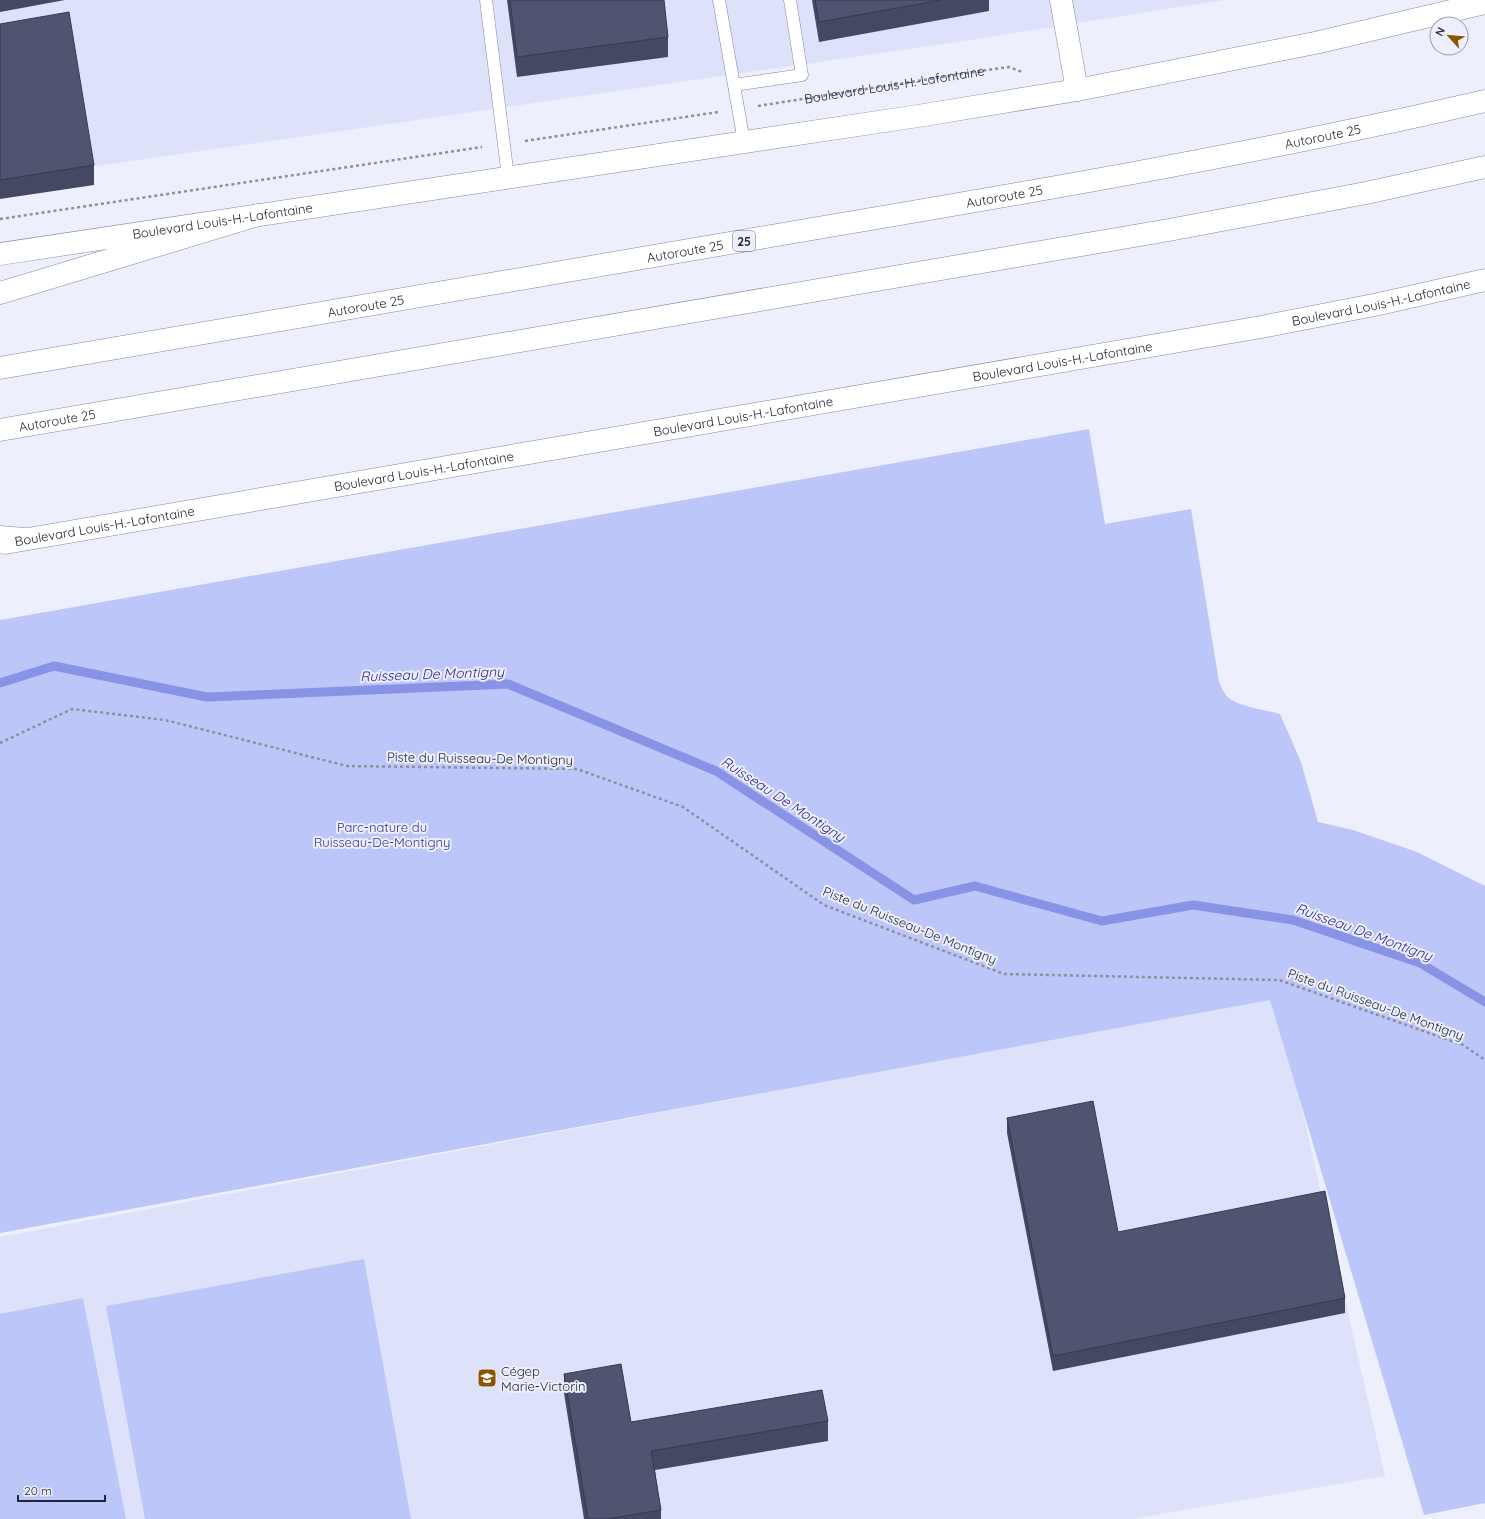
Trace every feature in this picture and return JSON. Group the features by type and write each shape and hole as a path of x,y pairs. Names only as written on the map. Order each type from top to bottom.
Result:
{"main road":[{"path":"1061,0 1077,90"},
{"name":"Boulevard Louis-H.-Lafontaine","path":"0,254 744,142 1077,90 1307,45 1389,27 1485,3"},
{"name":"Autoroute 25","path":"0,368 1022,193 1309,140 1485,101"},
{"name":"Autoroute 25","path":"0,430 1169,230 1366,193 1485,167"},
{"path":"0,294 258,215"},
{"name":"Boulevard Louis-H.-Lafontaine","path":"0,544 1245,330 1379,304 1485,280"},
{"path":"0,537 24,539"}],"lane":[{"path":"486,0 508,177"},
{"path":"720,0 744,142"},
{"path":"734,85 802,75 790,0"}],"path":[{"name":"Boulevard Louis-H.-Lafontaine","path":"779,102 1009,68"},
{"path":"526,140 708,114"},
{"path":"0,219 482,147"},
{"name":"Piste du Ruisseau-De Montigny","path":"0,743 72,709 165,720 347,766 577,769 683,807 824,905 1004,974 1279,980 1463,1045 1485,1060"}],"shaded area":[{"path":"0,0 1224,0 964,41 0,180"},
{"name":"Cégep Marie-Victorin","path":"1276,994 1385,1476 1132,1519 0,1519 0,1237 929,1062"}],"green space":[{"name":"Parc-nature du Ruisseau-De-Montigny","path":"1089,429 1105,524 1191,509 1219,682 1226,695 1234,701 1246,706 1280,714 1301,762 1318,822 1353,830 1417,852 1485,886 1485,1503 1424,1515 1270,1000 0,1233 0,620"},
{"path":"364,1259 411,1519 145,1519 106,1306"},
{"path":"83,1298 126,1519 0,1519 0,1314"}],"building":[{"path":"510,0 664,0 668,37 517,57"},
{"path":"815,0 941,0 819,22"},
{"path":"69,12 94,165 0,180 0,24"},
{"path":"1093,1101 1118,1232 1325,1191 1345,1298 1053,1356 1007,1118"},
{"path":"621,1364 631,1422 822,1390 828,1421 651,1451 661,1510 606,1519 588,1519 564,1374"}],"waterway":[{"name":"Ruisseau De Montigny","path":"0,683 54,666 207,697 508,684 716,771 914,900 975,886 1102,921 1193,905 1293,920 1420,963 1485,1002"}],"place":[{"name":"Cégep Marie-Victorin","path":"487,1378"}]}
